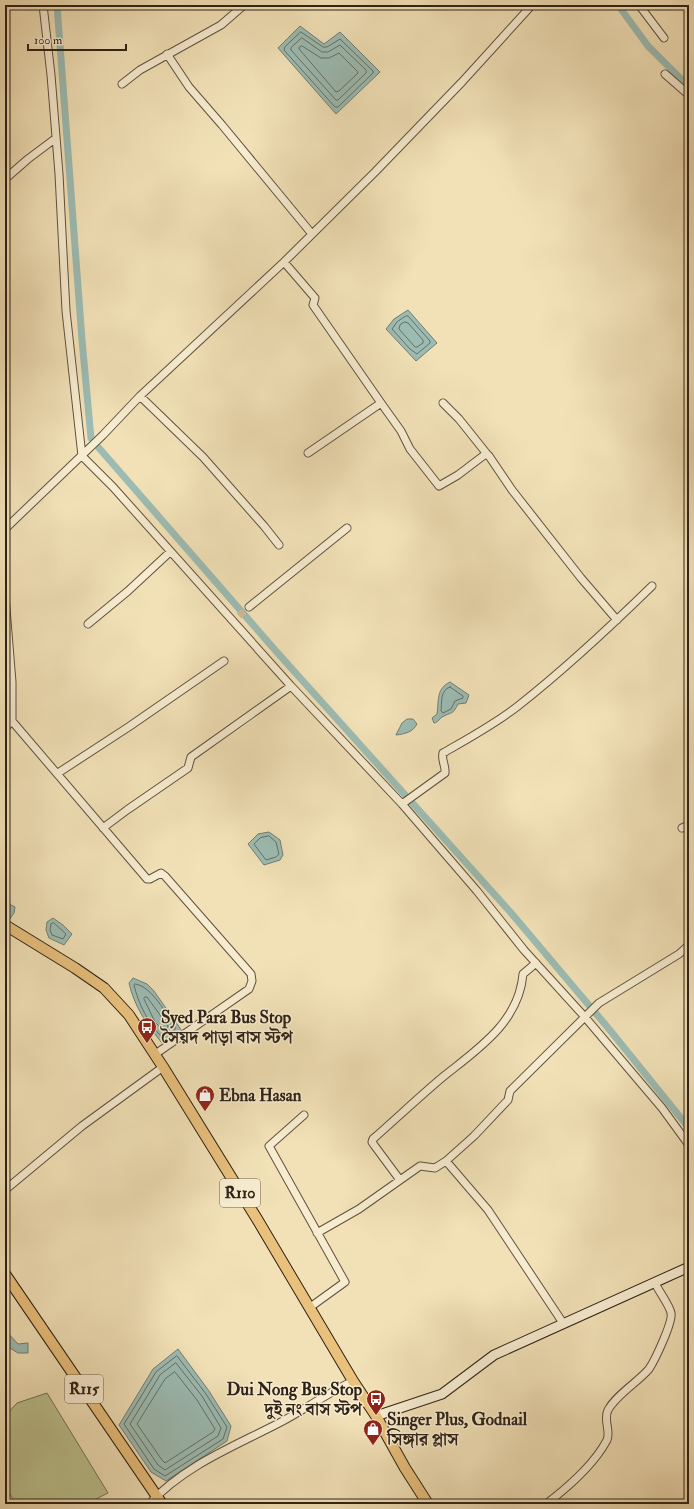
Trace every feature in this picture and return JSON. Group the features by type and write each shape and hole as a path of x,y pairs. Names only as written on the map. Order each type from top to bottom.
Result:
{"main road":[{"name":"R110","path":"5,926 75,968 104,988 129,1015 257,1219 309,1308 376,1416 405,1468 428,1504"},
{"name":"R115","path":"5,1274 160,1500"}],"street":[{"path":"43,5 56,138 66,311 82,456 113,487 170,552 236,618 291,686 405,802 536,963 587,1014 662,1108 689,1145"},
{"path":"122,84 140,70 221,25 244,5"},
{"path":"5,529 82,456 140,396 284,262 375,172 462,82 532,5"},
{"path":"639,5 664,38"},
{"path":"167,54 189,88 222,125 312,234"},
{"path":"665,74 689,95"},
{"path":"5,179 56,138"},
{"path":"284,262 315,298 313,305 401,431 410,449 439,486 487,454"},
{"path":"140,396 203,457 279,545"},
{"path":"308,453 381,403"},
{"path":"444,403 497,466 512,490 581,578 617,620"},
{"path":"249,607 347,528"},
{"path":"88,624 128,591 170,552"},
{"path":"405,802 445,773 442,757 444,753 517,707 617,620 652,586"},
{"path":"5,596 6,631 12,682 12,721 147,879 161,873 165,876 251,974 252,981 250,989 154,1055"},
{"path":"58,773 130,726 224,661"},
{"path":"103,828 126,810 188,768 191,758 291,686"},
{"path":"5,728 12,721"},
{"path":"317,1233 359,1209 420,1166 435,1168 446,1161 474,1136 508,1100 510,1091 599,1003 679,954 689,945"},
{"path":"400,1180 372,1142 373,1139 488,1041 517,1001 523,974 536,963"},
{"path":"5,1190 82,1126 163,1067"},
{"path":"304,1115 269,1146 345,1282 309,1308"},
{"path":"446,1161 488,1210 563,1323"},
{"path":"376,1416 442,1394 494,1356 563,1323 689,1267"},
{"path":"546,1504 572,1483 597,1455 608,1438 606,1417 608,1410 649,1368 670,1324 671,1312 655,1283"},
{"path":"149,1504 160,1500 175,1482 216,1454 279,1423 353,1381"}],"green space":[{"path":"47,1393 108,1493 86,1504 16,1504 5,1486 5,1416 17,1403"}],"water":[{"path":"300,26 324,44 340,32 380,72 336,114 278,48"},
{"path":"408,310 437,343 416,361 386,329 394,319"},
{"path":"450,682 469,695 466,703 458,704 452,713 442,717 434,723 432,718 437,714 440,692 442,688"},
{"path":"407,719 413,719 417,724 408,732 396,735 402,723"},
{"path":"269,832 280,840 283,855 280,860 264,865 248,844 258,834"},
{"path":"5,902 15,907 14,913 9,920 5,920"},
{"path":"53,918 72,934 64,945 49,938 46,930 47,922"},
{"path":"133,978 147,984 154,991 182,1031 162,1043 146,1022 134,1000 129,983"},
{"path":"5,1330 18,1344 28,1343 28,1353 18,1353 10,1348 5,1354"},
{"path":"178,1349 209,1391 231,1426 227,1441 166,1481 151,1472 119,1425 153,1369"}],"waterway":[{"path":"57,5 82,340 91,438"},
{"path":"618,5 648,46 689,87"},
{"path":"99,448 275,650 512,914 609,1029 689,1128"}],"tunnel":[{"path":"239,616 249,607"}],"place":[{"name":"Syed Para Bus Stop সৈয়দ পাড়া বাস স্টপ","path":"147,1044"},
{"name":"Ebna Hasan","path":"205,1112"},
{"name":"Dui Nong Bus Stop দুই নং বাস স্টপ","path":"376,1416"},
{"name":"Singer Plus, Godnail সিঙ্গার প্লাস","path":"373,1446"}]}
